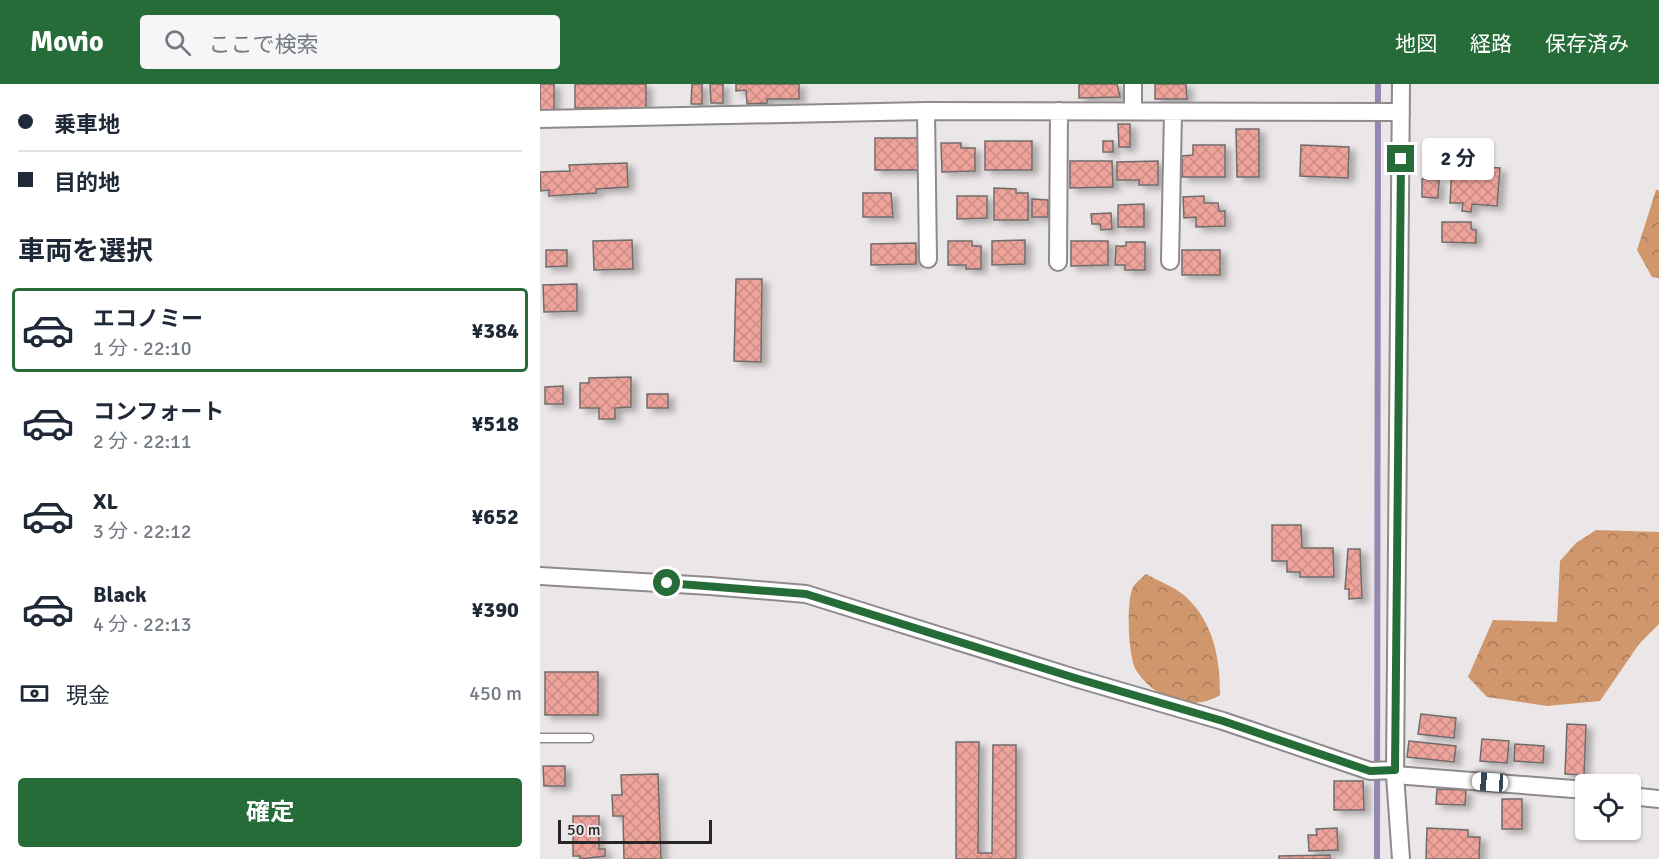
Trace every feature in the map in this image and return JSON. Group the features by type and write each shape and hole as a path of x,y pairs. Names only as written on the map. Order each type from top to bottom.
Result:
{"street":[{"path":"1133,84 1133,111"},
{"path":"1401,84 1385,771 1401,859"},
{"path":"540,119 926,111 1401,112"},
{"path":"926,111 928,259"},
{"path":"1058,262 1059,111"},
{"path":"1170,261 1173,112"},
{"path":"540,576 806,594 1385,771 1575,789"},
{"path":"1641,797 1659,799"}],"lane":[{"path":"540,738 588,738"}],"green space":[{"path":"1656,190 1659,190 1659,278 1652,277 1637,250"},
{"path":"1596,530 1659,532 1659,624 1639,644 1600,701 1547,706 1487,697 1468,677 1493,620 1557,622 1560,561 1576,543"},
{"path":"1146,574 1182,593 1203,618 1217,655 1220,695 1197,703 1174,700 1152,688 1136,670 1131,654 1129,604 1133,587"}],"building":[{"path":"540,84 554,84 554,112 540,111"},
{"path":"575,84 646,84 646,108 575,108"},
{"path":"692,84 702,84 702,104 691,104"},
{"path":"710,84 723,84 723,103 711,103"},
{"path":"736,84 799,84 799,99 767,99 767,103 747,104 746,90 736,91"},
{"path":"1079,84 1117,84 1120,97 1079,98"},
{"path":"1155,84 1186,84 1187,99 1155,99"},
{"path":"1118,124 1130,124 1130,147 1119,147"},
{"path":"1236,129 1259,129 1259,177 1237,177"},
{"path":"875,138 919,138 919,170 875,170"},
{"path":"985,141 1032,141 1032,170 985,170"},
{"path":"1103,141 1113,141 1113,152 1103,152"},
{"path":"941,143 961,143 961,148 975,148 975,171 942,172"},
{"path":"1193,145 1225,145 1225,177 1182,177 1182,156 1193,155"},
{"path":"1301,145 1349,147 1348,178 1300,176"},
{"path":"1070,161 1112,161 1113,187 1070,188"},
{"path":"1158,161 1158,185 1139,185 1139,180 1117,180 1117,162"},
{"path":"627,163 628,187 596,189 596,193 549,196 549,190 541,191 540,172 570,171 569,165"},
{"path":"1452,165 1500,168 1497,206 1472,204 1471,212 1462,211 1463,203 1450,203"},
{"path":"1422,179 1439,180 1438,198 1422,197"},
{"path":"994,188 1016,189 1016,193 1028,193 1028,220 994,220"},
{"path":"863,193 891,193 893,217 863,217"},
{"path":"957,196 987,196 987,218 957,219"},
{"path":"1204,196 1204,203 1218,203 1219,211 1225,211 1225,226 1196,227 1196,217 1184,218 1183,197"},
{"path":"1032,199 1048,200 1048,217 1032,217"},
{"path":"1144,204 1144,227 1118,227 1118,205"},
{"path":"1111,213 1112,229 1101,230 1100,224 1092,224 1091,214"},
{"path":"1442,222 1471,222 1471,229 1476,230 1476,243 1442,242"},
{"path":"632,240 633,269 594,270 593,241"},
{"path":"1025,240 1025,264 992,265 992,241"},
{"path":"948,241 972,241 972,246 981,246 981,269 966,269 966,265 948,265"},
{"path":"1071,241 1108,241 1108,265 1071,266"},
{"path":"1126,242 1145,242 1145,270 1125,270 1125,265 1115,265 1116,246 1126,246"},
{"path":"916,243 916,264 871,265 871,244"},
{"path":"546,250 567,250 567,266 546,267"},
{"path":"1182,250 1220,250 1220,275 1182,275"},
{"path":"736,279 762,279 761,362 734,361"},
{"path":"577,284 577,311 544,312 543,285"},
{"path":"631,377 631,407 615,408 615,419 599,419 599,408 580,408 580,383 589,383 589,378"},
{"path":"563,386 563,404 545,404 545,387"},
{"path":"647,394 668,394 668,408 647,408"},
{"path":"1272,525 1301,525 1302,548 1333,548 1334,577 1300,577 1300,572 1287,572 1287,561 1272,561"},
{"path":"1348,549 1360,549 1362,598 1349,599 1349,589 1345,589"},
{"path":"545,672 598,672 598,715 545,715"},
{"path":"1421,714 1456,718 1454,738 1418,734"},
{"path":"1567,724 1586,725 1584,774 1565,774"},
{"path":"1482,739 1509,741 1507,763 1480,761"},
{"path":"1409,741 1456,746 1454,762 1407,757"},
{"path":"956,742 979,742 978,853 992,853 993,745 1016,745 1016,859 956,859"},
{"path":"1515,744 1544,746 1543,763 1514,761"},
{"path":"543,766 565,766 565,786 544,786"},
{"path":"658,774 661,859 624,859 623,816 613,816 612,795 622,795 621,775"},
{"path":"1334,781 1363,781 1364,810 1334,810"},
{"path":"1437,789 1466,790 1465,805 1436,804"},
{"path":"1502,799 1522,799 1522,829 1502,829"},
{"path":"573,816 599,816 599,849 605,849 605,856 580,859 580,856 573,856"},
{"path":"1337,828 1338,850 1309,851 1308,835 1317,835 1316,829"},
{"path":"1427,828 1468,830 1468,837 1480,837 1479,859 1426,859"},
{"path":"1330,855 1330,859 1279,859 1279,856"}],"waterway":[{"path":"1377,859 1378,84"}],"route":[{"path":"667,583 806,594 1075,678 1223,721 1370,771 1395,770 1401,159"}]}
